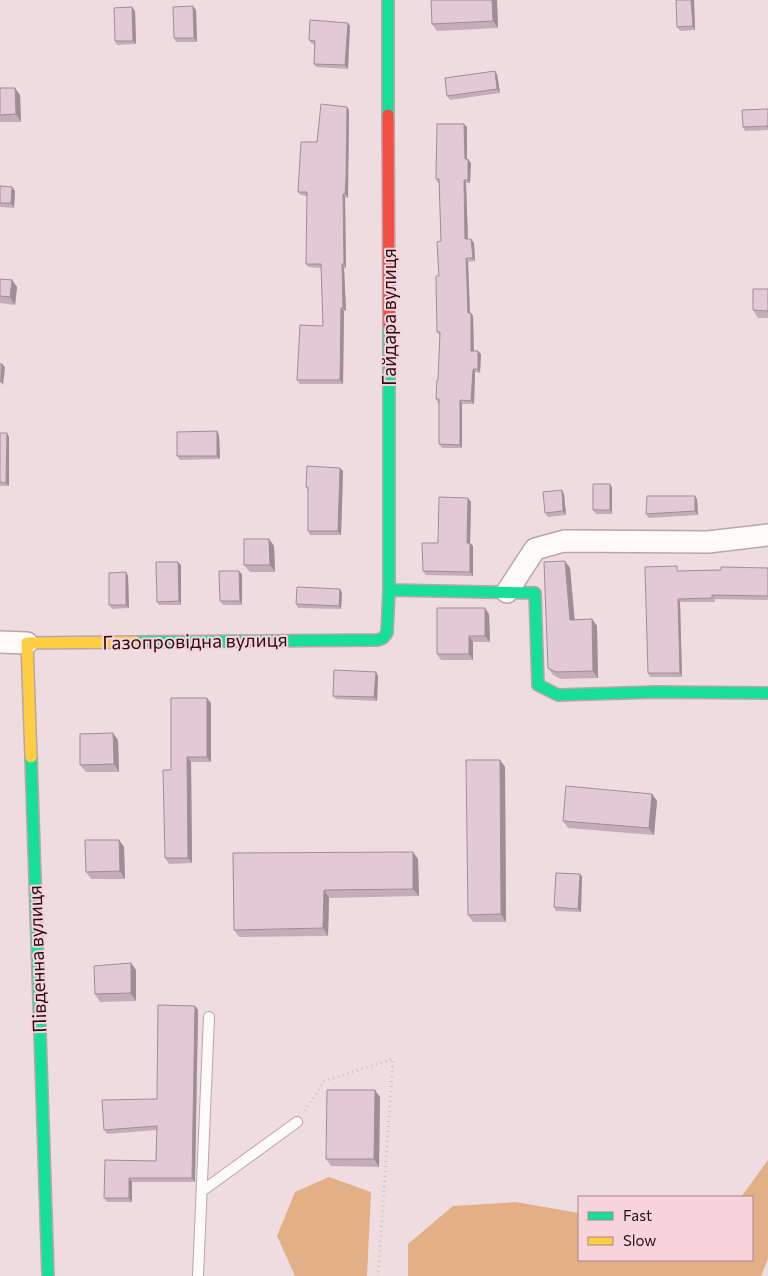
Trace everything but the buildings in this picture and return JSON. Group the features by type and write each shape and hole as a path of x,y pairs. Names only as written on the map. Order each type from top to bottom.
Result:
{"street":[{"name":"Гайдара вулиця","path":"387,633 389,590 388,0"},
{"path":"507,592 535,549 564,541 708,542 768,535"},
{"path":"389,590 535,593 538,685 558,695 656,692 768,693"},
{"name":"Газопровідна вулиця","path":"0,642 378,640 387,633"},
{"name":"Південна вулиця","path":"27,643 48,1276"}],"lane":[{"path":"198,1276 208,1017"},
{"path":"202,1191 297,1122"}],"path":[{"path":"297,1122 324,1081 393,1059 378,1276"}],"shaded area":[{"path":"768,1160 768,1259 761,1276 408,1276 408,1244 453,1206 516,1202 578,1213 578,1261 753,1261 753,1196 742,1196"},
{"path":"329,1177 371,1192 367,1276 295,1276 277,1236 295,1192"}],"traffic: fast":[{"path":"388,0 388,115"},
{"path":"136,642 378,640 387,633 389,590 389,325"},
{"path":"389,590 535,593 538,685 558,695 656,692 768,693"},
{"path":"31,757 48,1276"}],"traffic: slow":[{"path":"31,757 27,643 136,642"}],"traffic: jam":[{"path":"388,115 389,325"}]}
